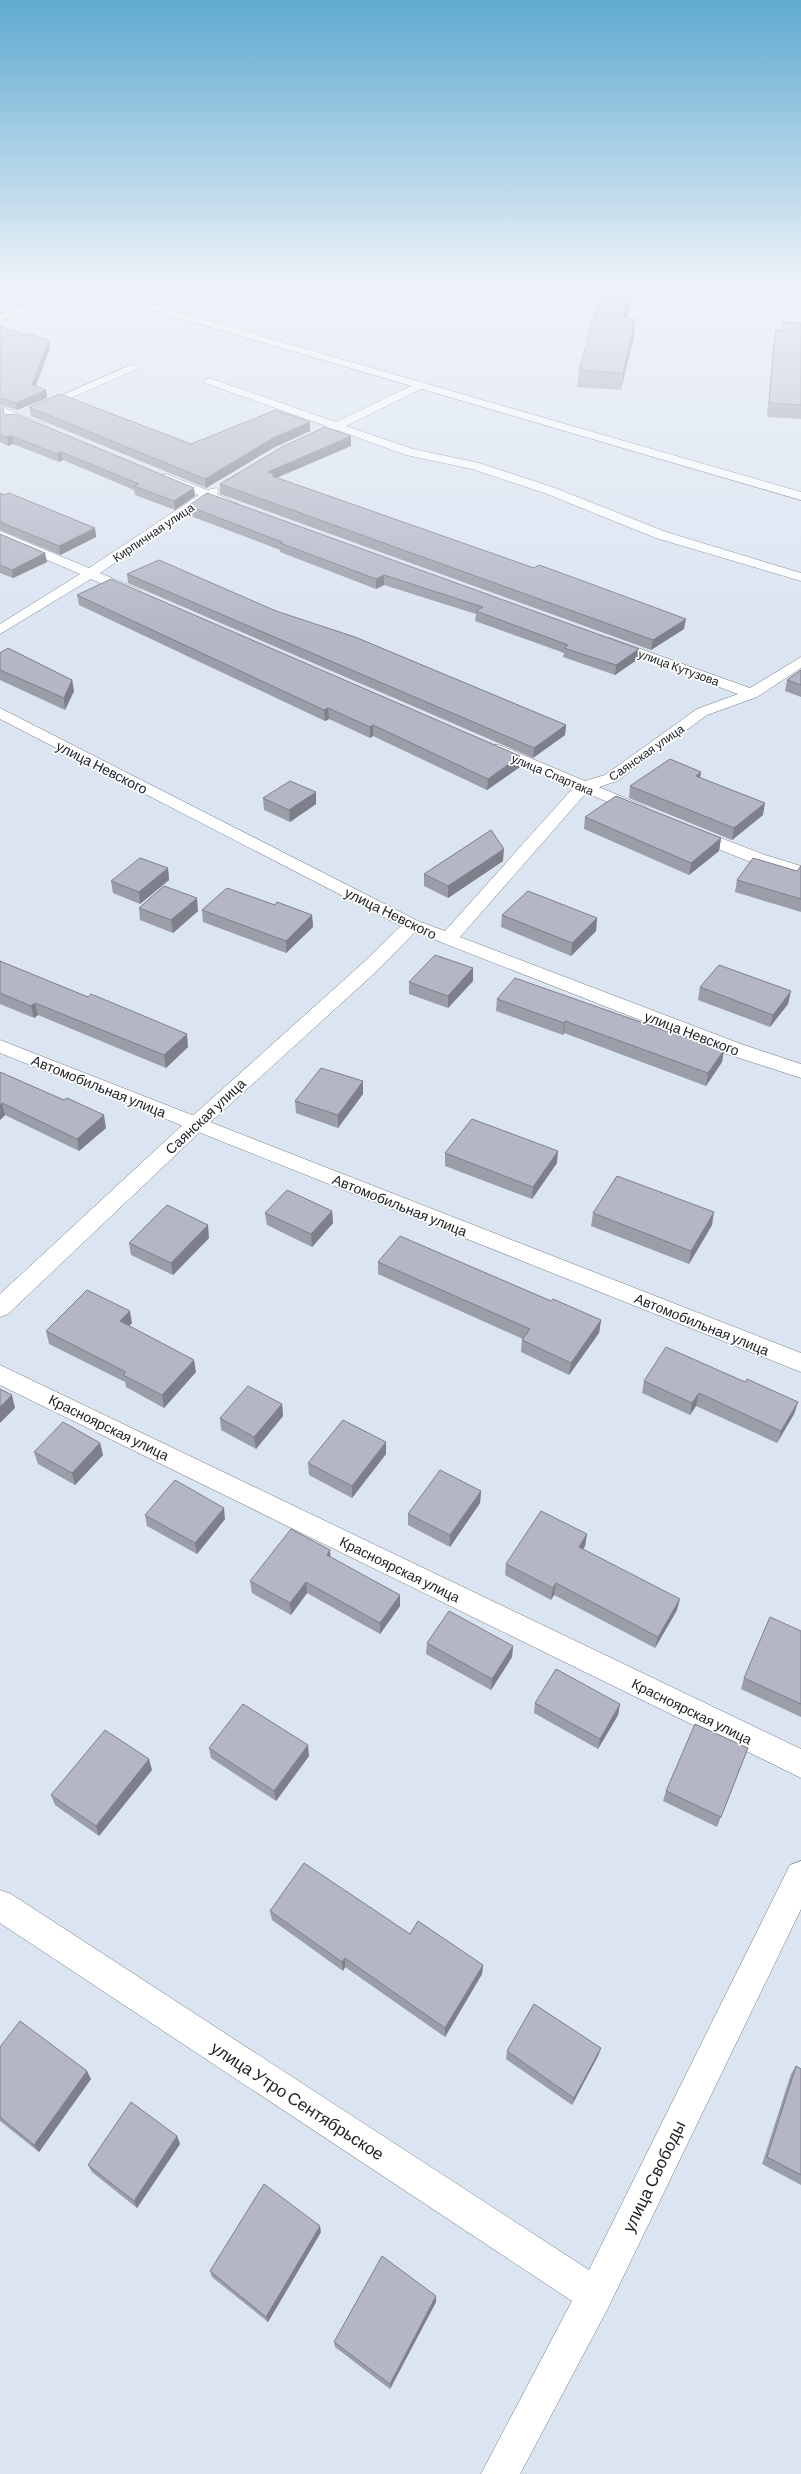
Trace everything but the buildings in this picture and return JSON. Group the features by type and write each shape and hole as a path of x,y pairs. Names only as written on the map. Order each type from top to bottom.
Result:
{"street":[{"path":"0,422 19,417 48,404"},
{"path":"275,404 410,452 475,466 551,491 661,535 801,577"},
{"path":"314,436 381,404"},
{"path":"478,404 801,496"},
{"path":"0,409 55,432"},
{"path":"156,474 244,509"},
{"name":"Кирпичная улица","path":"0,630 90,574 226,483"},
{"path":"0,535 148,599"},
{"name":"улица Кутузова","path":"595,637 752,694"},
{"name":"Саянская улица","path":"583,787 611,778 702,712 752,694 801,661"},
{"name":"улица Невского","path":"0,713 412,925 447,940 734,1049 801,1071"},
{"path":"0,728 17,723"},
{"name":"улица Спартака","path":"482,743 657,817"},
{"path":"447,940 583,787"},
{"path":"679,826 759,859 801,871"},
{"name":"Саянская улица","path":"0,1308 196,1124 371,966 412,925"},
{"name":"Автомобильная улица","path":"0,1046 801,1363"},
{"name":"Красноярская улица","path":"0,1374 801,1764"},
{"name":"улица Свободы","path":"500,2474 595,2295 801,1876"},
{"name":"улица Утро Сентябрьское","path":"0,1905 595,2295"}]}
